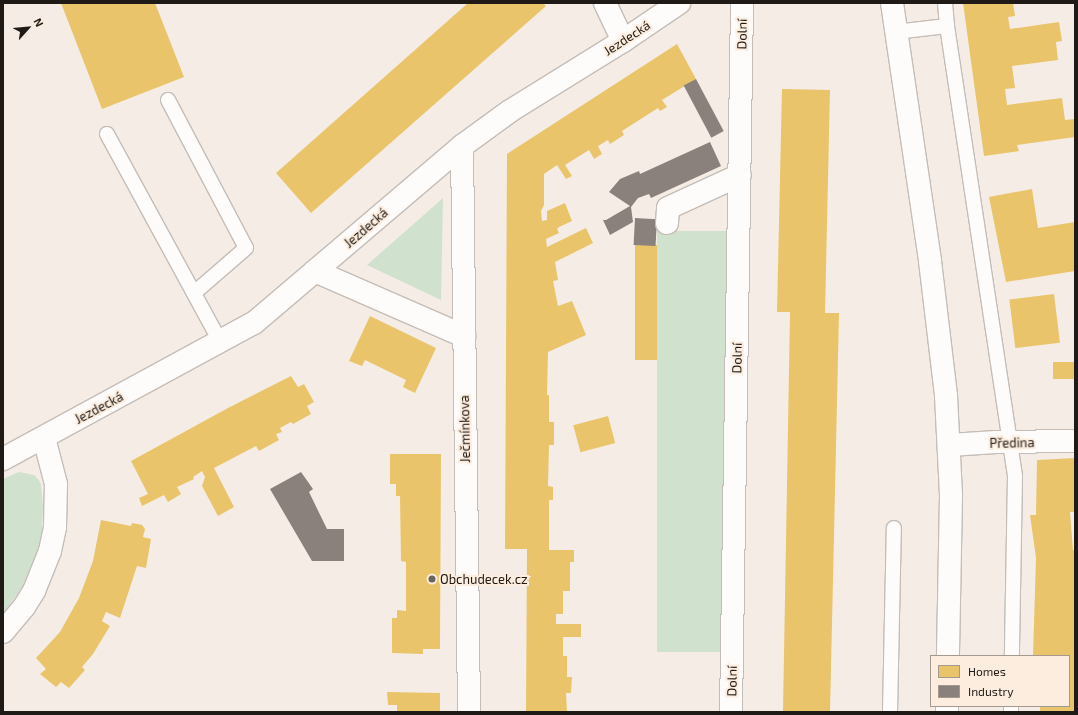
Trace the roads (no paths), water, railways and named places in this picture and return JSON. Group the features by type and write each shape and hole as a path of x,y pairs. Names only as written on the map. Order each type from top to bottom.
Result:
{"street":[{"path":"605,3 623,41"},
{"name":"Jezdecká","path":"3,460 221,343 254,323 462,146 510,111 623,41 679,3"},
{"name":"Dolní","path":"731,712 742,3"},
{"path":"892,3 895,32 932,276 946,396 950,445 951,496 948,655"},
{"name":"Ječmínkova","path":"462,146 469,712"},
{"path":"668,223 668,208 740,174"},
{"path":"315,271 464,336"},
{"path":"3,632 24,608 34,591 50,551 55,527 56,484 44,438"},
{"name":"Předina","path":"950,445 1075,441"}],"lane":[{"path":"945,3 947,26 1015,476 1012,655"},
{"path":"895,32 947,26"},
{"path":"168,100 246,248 194,293"},
{"path":"107,134 221,343"},
{"path":"890,712 894,528"}],"place":[{"name":"Obchudecek.cz","path":"432,579"}]}
